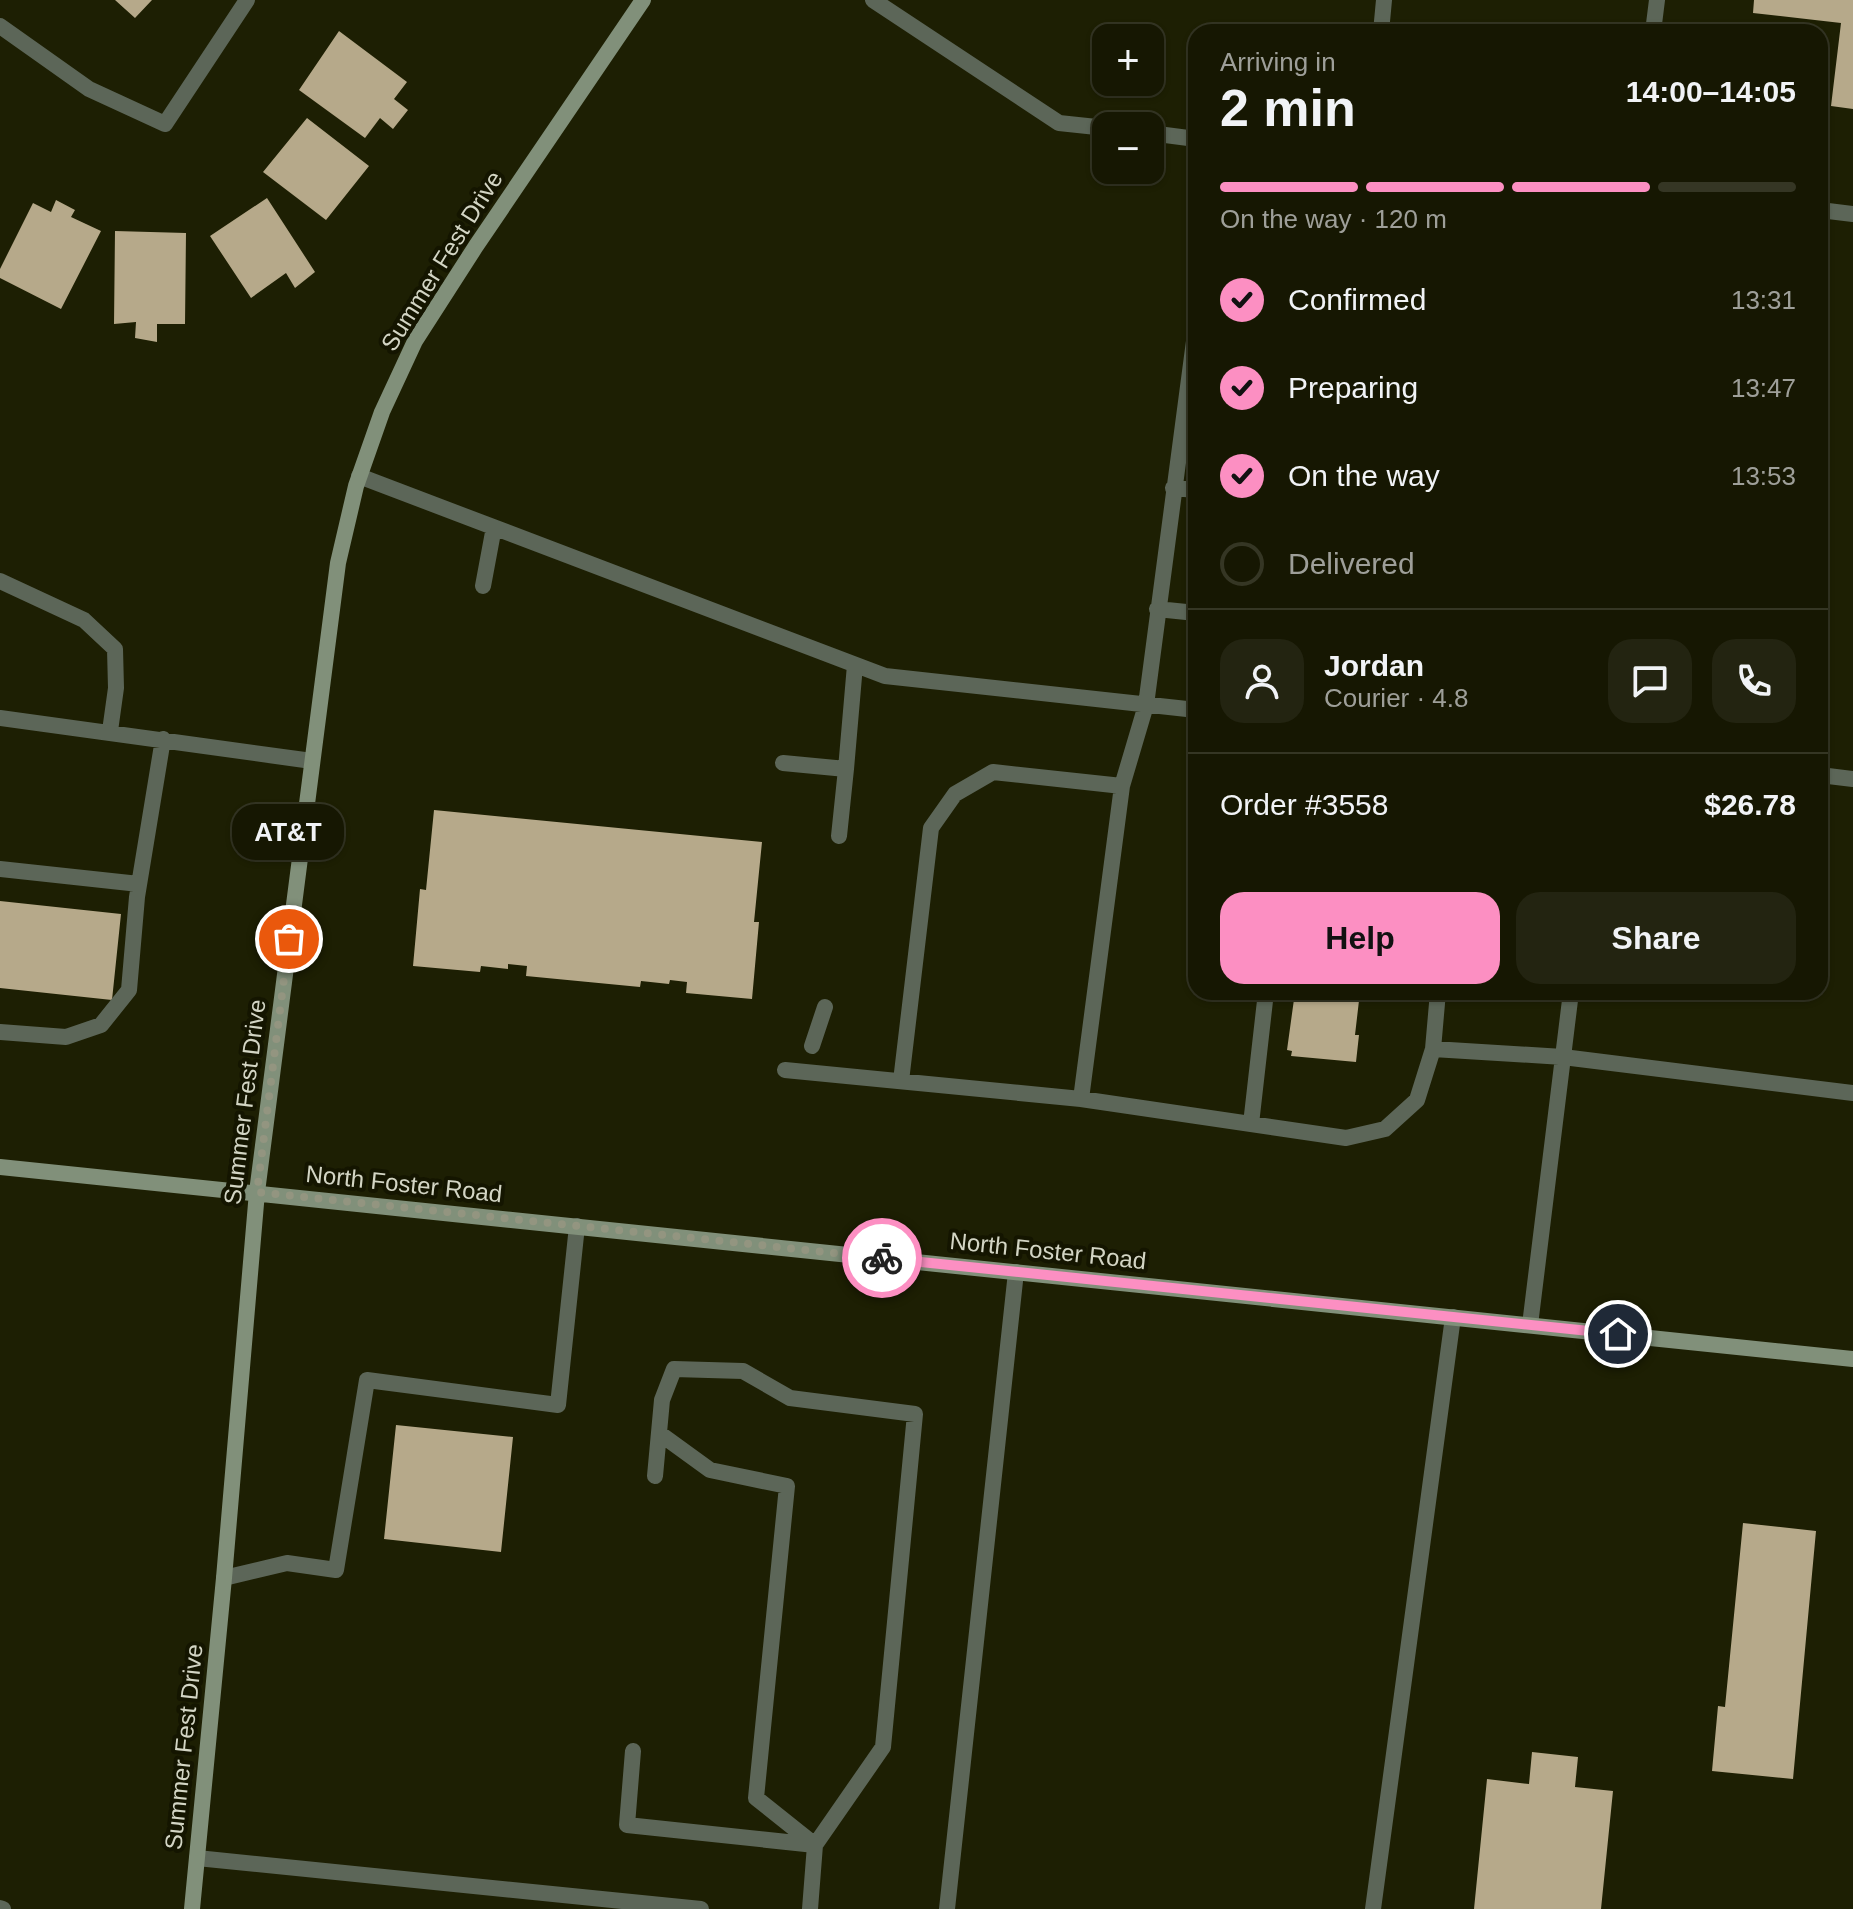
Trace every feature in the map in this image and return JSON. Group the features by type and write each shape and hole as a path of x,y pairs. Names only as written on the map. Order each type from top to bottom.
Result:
{"street":[{"path":"0,26 89,89 165,124 247,0"},
{"name":"Summer Fest Drive","path":"192,1909 257,1192 338,563 359,476 382,412 415,341 643,0"},
{"path":"873,0 1059,123 1092,127"},
{"path":"1382,24 1384,0"},
{"path":"1654,24 1657,0"},
{"path":"1164,135 1188,138"},
{"path":"1828,211 1853,214"},
{"path":"1081,1099 1122,786 1146,705 1188,382"},
{"path":"359,476 885,676 1188,709"},
{"path":"1173,488 1188,489"},
{"path":"483,586 494,527"},
{"path":"0,581 84,620 115,649 116,688 110,731"},
{"path":"1157,609 1188,612"},
{"path":"839,836 855,665"},
{"path":"0,718 312,761"},
{"path":"0,1032 66,1037 101,1025 129,990 139,884 163,739"},
{"path":"783,763 846,769"},
{"path":"901,1081 931,828 955,794 993,772 1122,786"},
{"path":"1828,776 1853,779"},
{"path":"0,869 139,884"},
{"path":"1251,1124 1265,1000"},
{"path":"785,1070 1081,1099 1346,1138 1385,1129 1417,1100 1433,1049 1437,1000"},
{"path":"1530,1325 1570,1000"},
{"path":"812,1046 825,1007"},
{"path":"1433,1049 1563,1057 1853,1093"},
{"name":"North Foster Road","path":"0,1167 1853,1359"},
{"path":"224,1578 287,1563 336,1570 367,1380 558,1405 577,1226"},
{"path":"947,1909 1016,1272"},
{"path":"1373,1909 1453,1317"},
{"path":"655,1476 662,1400 674,1369 743,1371 790,1398 915,1414 883,1747 815,1845 810,1909"},
{"path":"659,1433 710,1470 787,1486 756,1798 815,1845"},
{"path":"633,1751 627,1825 815,1845"},
{"path":"197,1858 701,1909"}],"building":[{"path":"115,0 152,0 135,18"},
{"path":"1754,0 1853,0 1853,109 1831,106 1841,23 1753,13"},
{"path":"339,31 407,82 394,99 408,110 393,129 380,118 365,138 299,90"},
{"path":"307,118 369,166 326,220 263,172"},
{"path":"267,198 315,272 295,288 286,273 251,298 210,236"},
{"path":"56,200 75,210 71,217 101,231 61,309 0,278 0,269 33,203 51,212"},
{"path":"115,231 186,233 185,324 157,324 157,342 135,338 136,322 114,324"},
{"path":"434,810 762,842 754,922 759,922 752,999 686,993 687,982 670,980 669,984 641,981 640,987 526,976 527,966 508,964 508,969 481,966 480,972 413,966 420,889 426,890"},
{"path":"0,901 121,914 112,1000 0,988"},
{"path":"1294,1000 1359,1000 1356,1062 1291,1056 1292,1051 1287,1050"},
{"path":"396,1425 513,1437 501,1552 384,1539"},
{"path":"1743,1523 1816,1531 1793,1779 1712,1771 1718,1706 1725,1707"},
{"path":"1532,1752 1578,1757 1575,1787 1613,1791 1601,1909 1474,1909 1487,1779 1529,1784"}],"way so far":[{"path":"289,939 257,1192 882,1258"}],"place":[{"name":"AT&T","path":"289,939"}],"route":[{"path":"882,1258 1618,1334"}]}
